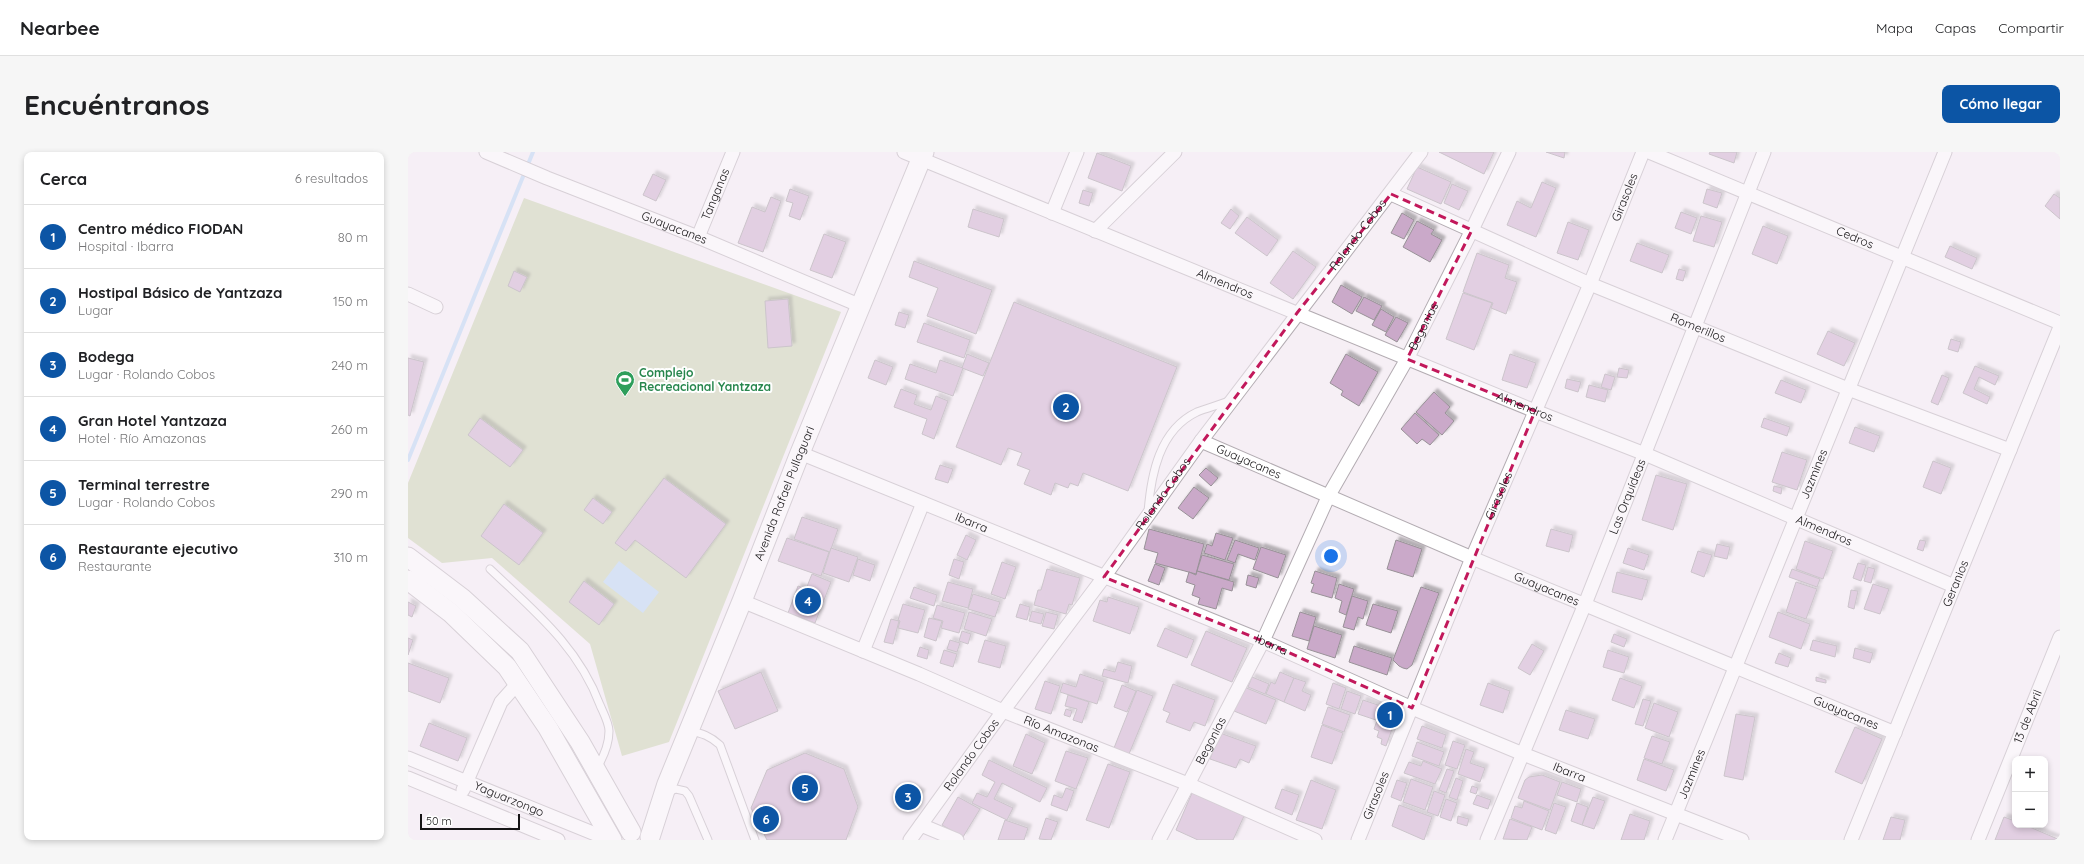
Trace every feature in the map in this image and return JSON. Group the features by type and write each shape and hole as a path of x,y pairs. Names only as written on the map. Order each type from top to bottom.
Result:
{"street":[{"name":"Guayacanes","path":"486,152 547,178 698,237 861,306"},
{"name":"Tanganas","path":"698,237 732,152"},
{"name":"Almendros","path":"904,152 923,156 1095,231 1535,411 1645,454 1954,586"},
{"path":"1052,213 1076,152"},
{"path":"1095,231 1175,152"},
{"name":"Rolando Cobos","path":"910,840 1003,711 1148,517 1201,441 1297,313 1391,194 1421,152"},
{"name":"Begonias","path":"1158,840 1263,641 1329,495 1407,359 1472,230 1509,152"},
{"name":"Girasoles","path":"1358,840 1472,558 1590,284 1643,152"},
{"name":"Las Orquídeas","path":"1487,840 1585,604 1764,152"},
{"name":"Jazmines","path":"1665,840 1945,152"},
{"name":"Cedros","path":"1657,153 1748,193 2060,323"},
{"name":"Avenida Rafael Pullaguari","path":"652,838 664,794 689,731 800,453 923,156"},
{"name":"Romerillos","path":"1391,194 1590,284 1848,389 2010,450"},
{"path":"408,294 436,307"},
{"name":"Geranios","path":"1851,840 2060,327"},
{"name":"Guayacanes","path":"1201,441 1472,558 1585,604 1734,668 1895,733"},
{"name":"Ibarra","path":"800,453 1263,641 1412,708 1523,754 1742,840"},
{"path":"863,651 923,503"},
{"path":"408,557 462,598 520,651 580,742 595,770 617,838"},
{"path":"408,580 451,613 507,667 548,728 617,838"},
{"name":"Río Amazonas","path":"742,601 1003,711 1188,784 1315,840"},
{"name":"13 de Abril","path":"1978,840 2060,638"},
{"path":"459,799 501,702 518,683"},
{"name":"Yaguarzongo","path":"408,758 466,782 617,838"},
{"name":"Yaguarzongo","path":"408,778 558,840"},
{"path":"921,825 957,840"},
{"path":"617,838 641,833 652,838"}],"lane":[{"path":"1148,517 1150,491 1156,461 1173,430 1196,413 1233,400"},
{"path":"490,569 547,622 576,657 592,684 609,729 605,755 595,770"},
{"path":"689,731 702,733 712,738 720,746 755,840"},
{"path":"664,794 676,789 685,791 689,796 708,840"}],"highlighted area":[{"path":"1391,194 1472,230 1407,359 1535,411 1412,708 1263,641 1104,577 1297,313"}],"green space":[{"name":"Complejo Recreacional Yantzaza","path":"524,198 841,312 669,742 622,756 590,644 492,558 442,563 408,538 408,483"}],"water":[{"path":"619,561 659,592 643,613 603,582"}],"building":[{"path":"1439,152 1494,152 1484,174"},
{"path":"1546,152 1565,152 1564,158"},
{"path":"1710,152 1737,152 1734,163 1709,154"},
{"path":"1097,153 1131,166 1122,191 1088,178"},
{"path":"1417,167 1451,182 1441,204 1407,189"},
{"path":"653,174 666,180 656,201 643,195"},
{"path":"1542,182 1556,188 1536,237 1507,225 1517,201 1531,208"},
{"path":"1452,184 1468,191 1459,210 1444,203"},
{"path":"790,189 809,196 800,220 789,216 793,203 786,201"},
{"path":"1707,189 1722,193 1717,208 1703,203"},
{"path":"1083,190 1093,193 1089,206 1079,203"},
{"path":"2054,194 2060,198 2060,219 2045,206"},
{"path":"771,197 781,201 763,252 738,243 752,207 765,212"},
{"path":"973,209 1004,219 999,237 968,227"},
{"path":"1231,209 1239,216 1230,229 1221,223"},
{"path":"1681,212 1697,218 1691,234 1675,228"},
{"path":"1402,213 1414,220 1404,239 1391,233"},
{"path":"1701,216 1722,222 1714,247 1693,241"},
{"path":"1247,217 1278,240 1267,256 1235,233"},
{"path":"1417,221 1434,230 1431,234 1442,240 1430,262 1403,247"},
{"path":"1568,222 1589,230 1578,260 1557,253"},
{"path":"1763,226 1788,236 1777,264 1752,254"},
{"path":"824,234 846,242 832,278 810,270"},
{"path":"1637,243 1669,255 1662,273 1630,261"},
{"path":"1950,246 1977,258 1972,269 1945,257"},
{"path":"1293,251 1316,267 1293,299 1270,283"},
{"path":"1477,253 1509,265 1505,278 1517,282 1506,314 1491,308 1493,303 1463,292"},
{"path":"914,261 992,290 976,334 927,316 938,288 909,277"},
{"path":"1679,269 1686,271 1683,281 1676,279"},
{"path":"514,271 527,277 520,292 508,286"},
{"path":"1341,285 1362,297 1352,314 1332,302"},
{"path":"1463,293 1492,303 1474,350 1446,339"},
{"path":"1364,297 1382,306 1374,320 1356,311"},
{"path":"788,299 792,346 768,348 765,301"},
{"path":"1014,302 1177,367 1128,491 1083,473 1078,486 1070,483 1068,488 1055,483 1051,495 1024,484 1030,470 1017,465 1022,453 1008,448 1001,465 956,447"},
{"path":"1381,309 1394,317 1386,332 1372,325"},
{"path":"899,312 909,315 905,328 895,325"},
{"path":"1396,317 1408,323 1397,342 1385,335"},
{"path":"924,323 970,340 964,358 917,342"},
{"path":"1828,331 1855,343 1844,366 1817,354"},
{"path":"1951,339 1961,342 1958,352 1948,349"},
{"path":"967,354 989,363 983,376 962,368"},
{"path":"1346,354 1378,372 1359,406 1341,395 1343,391 1330,383"},
{"path":"1510,354 1536,363 1527,388 1502,380"},
{"path":"408,358 424,362 410,416 408,415"},
{"path":"875,360 893,367 886,385 868,378"},
{"path":"940,360 963,368 953,396 905,379 910,364 936,373"},
{"path":"1975,366 1999,376 1995,385 1979,377 1974,389 1990,397 1987,404 1963,393"},
{"path":"1619,368 1629,370 1627,378 1617,377"},
{"path":"1605,374 1615,377 1611,390 1601,387"},
{"path":"1942,375 1949,378 1938,405 1931,402"},
{"path":"1567,379 1581,382 1578,392 1565,388"},
{"path":"1781,380 1806,390 1801,403 1775,393"},
{"path":"1589,385 1608,390 1605,402 1586,397"},
{"path":"901,389 917,395 914,404 931,410 936,396 948,401 934,439 922,434 927,419 894,407"},
{"path":"1434,392 1450,407 1445,413 1454,421 1442,435 1416,412"},
{"path":"1415,413 1439,435 1430,445 1422,439 1417,444 1401,429"},
{"path":"480,418 523,450 510,467 468,435"},
{"path":"1764,418 1790,427 1787,436 1761,427"},
{"path":"1855,427 1880,436 1874,452 1849,443"},
{"path":"1782,452 1807,460 1797,490 1772,482"},
{"path":"1933,461 1951,468 1941,494 1923,487"},
{"path":"940,465 953,469 948,483 935,479"},
{"path":"1206,468 1218,478 1211,486 1199,475"},
{"path":"1656,475 1687,484 1673,530 1642,520"},
{"path":"664,478 726,524 686,578 635,540 626,551 615,543"},
{"path":"1774,486 1782,488 1781,494 1773,491"},
{"path":"1194,487 1209,498 1193,519 1178,508"},
{"path":"593,498 612,512 603,524 584,510"},
{"path":"504,504 543,533 519,565 481,536"},
{"path":"802,517 838,529 830,552 794,539"},
{"path":"1149,529 1204,544 1196,574 1155,563 1158,553 1144,549"},
{"path":"1551,529 1573,535 1569,552 1546,546"},
{"path":"1216,533 1233,538 1225,560 1204,553 1207,544 1212,546"},
{"path":"966,535 976,540 967,560 957,555"},
{"path":"787,538 829,552 821,576 778,561"},
{"path":"1235,540 1259,548 1255,560 1238,554 1235,563 1227,560"},
{"path":"1396,540 1422,549 1413,577 1387,569"},
{"path":"1920,540 1926,541 1923,551 1917,549"},
{"path":"1805,541 1833,551 1823,579 1796,569"},
{"path":"1717,544 1730,547 1727,559 1714,556"},
{"path":"1261,547 1286,555 1278,578 1253,569"},
{"path":"831,548 858,557 849,582 823,573"},
{"path":"1628,548 1649,555 1644,570 1623,563"},
{"path":"1698,551 1712,555 1704,577 1691,572"},
{"path":"1202,555 1234,564 1229,580 1197,571"},
{"path":"858,559 875,565 870,581 853,575"},
{"path":"954,559 964,562 959,579 949,575"},
{"path":"1002,562 1016,567 1005,599 991,594"},
{"path":"1858,563 1866,565 1861,581 1853,578"},
{"path":"1155,564 1165,568 1159,585 1148,581"},
{"path":"1868,567 1875,569 1871,583 1864,581"},
{"path":"1047,569 1080,578 1072,605 1069,604 1066,614 1034,605 1038,590 1041,590"},
{"path":"1792,569 1820,579 1817,587 1789,577"},
{"path":"1197,571 1234,582 1232,591 1222,588 1216,609 1198,604 1200,598 1192,595 1195,585 1186,582 1189,572 1196,575"},
{"path":"1315,571 1337,578 1332,598 1311,592 1314,584 1311,583"},
{"path":"1617,572 1648,580 1642,600 1612,592"},
{"path":"812,574 831,582 815,623 788,613 798,586 806,589"},
{"path":"1248,575 1259,578 1256,588 1246,585"},
{"path":"584,581 614,604 599,625 569,602"},
{"path":"948,582 973,589 968,608 942,601"},
{"path":"1796,582 1817,589 1806,619 1786,612"},
{"path":"1339,584 1354,589 1346,615 1339,612 1342,601 1335,598"},
{"path":"1873,584 1889,589 1880,614 1864,609"},
{"path":"914,587 937,595 934,606 910,598"},
{"path":"1421,587 1439,593 1412,665 1407,669 1399,666 1393,660"},
{"path":"1851,590 1858,591 1854,609 1848,607"},
{"path":"973,594 1000,602 995,617 968,609"},
{"path":"1352,596 1368,601 1363,619 1358,617 1354,630 1343,627"},
{"path":"1108,597 1139,607 1130,634 1093,621 1100,600 1107,602"},
{"path":"408,602 416,606 412,617 408,615"},
{"path":"903,604 925,610 918,633 898,628 900,621 898,620"},
{"path":"1020,604 1030,607 1027,620 1016,617"},
{"path":"1373,604 1398,611 1391,633 1366,625"},
{"path":"937,605 965,613 959,633 941,628 943,621 933,618"},
{"path":"1032,611 1044,614 1041,624 1029,621"},
{"path":"969,612 992,619 986,636 964,629"},
{"path":"1046,612 1058,615 1054,629 1042,626"},
{"path":"1300,612 1316,617 1309,641 1292,636"},
{"path":"1778,612 1810,624 1801,649 1769,637"},
{"path":"929,618 942,621 936,641 924,637"},
{"path":"891,619 899,621 893,644 884,642"},
{"path":"1314,626 1342,635 1335,658 1307,649"},
{"path":"1165,628 1194,640 1187,658 1157,646"},
{"path":"962,631 971,634 968,644 959,641"},
{"path":"1206,631 1247,648 1232,682 1191,665"},
{"path":"1614,634 1627,639 1624,647 1611,642"},
{"path":"408,638 413,640 408,655"},
{"path":"950,640 960,643 957,652 947,649"},
{"path":"985,640 1006,646 1000,668 978,662"},
{"path":"1813,640 1837,646 1835,657 1810,650"},
{"path":"1532,644 1544,651 1530,675 1518,668"},
{"path":"1354,646 1392,658 1387,675 1349,662"},
{"path":"920,647 929,650 927,659 917,656"},
{"path":"1855,648 1873,653 1870,663 1853,658"},
{"path":"944,650 957,654 953,667 940,663"},
{"path":"1608,650 1629,657 1624,673 1603,667"},
{"path":"1779,653 1791,658 1788,667 1775,663"},
{"path":"1118,662 1132,666 1128,683 1102,676 1104,669 1115,672"},
{"path":"408,663 449,678 440,703 408,691"},
{"path":"761,672 778,711 735,729 718,691"},
{"path":"1280,672 1294,678 1284,702 1266,694 1271,682 1275,684"},
{"path":"1080,674 1104,682 1097,704 1060,692 1063,683 1076,687"},
{"path":"1252,677 1269,684 1265,694 1248,687"},
{"path":"1816,677 1826,680 1826,683 1816,681"},
{"path":"1294,678 1306,682 1302,691 1311,695 1305,711 1284,702"},
{"path":"1620,678 1642,686 1634,708 1612,700"},
{"path":"1045,681 1060,686 1051,714 1035,709"},
{"path":"1333,683 1346,688 1339,709 1326,704"},
{"path":"1488,683 1510,691 1503,713 1480,705"},
{"path":"1173,684 1215,700 1205,726 1194,722 1190,731 1166,722 1170,713 1163,710"},
{"path":"1122,685 1136,691 1127,712 1114,707"},
{"path":"1244,687 1276,700 1266,724 1234,711"},
{"path":"1137,690 1153,696 1129,754 1114,748"},
{"path":"1347,691 1361,696 1355,714 1341,709"},
{"path":"1068,695 1089,702 1082,723 1073,720 1077,709 1065,706"},
{"path":"1643,699 1651,701 1643,726 1635,724"},
{"path":"1363,700 1381,706 1376,720 1358,714"},
{"path":"1654,703 1678,712 1669,737 1645,728"},
{"path":"1328,707 1350,715 1344,732 1322,724"},
{"path":"1066,709 1072,711 1070,717 1064,715"},
{"path":"1381,710 1397,715 1386,746 1381,744 1382,739 1377,737 1379,731 1374,729"},
{"path":"1566,710 1595,719 1588,739 1559,730"},
{"path":"1736,714 1755,717 1743,780 1724,776"},
{"path":"429,723 467,738 458,761 420,746"},
{"path":"1322,725 1343,733 1332,764 1311,757"},
{"path":"1422,726 1446,735 1442,748 1417,739"},
{"path":"1855,727 1882,739 1862,784 1835,772"},
{"path":"1220,733 1256,746 1249,763 1240,759 1236,768 1210,759"},
{"path":"1026,734 1045,743 1032,774 1013,766"},
{"path":"1652,736 1670,742 1662,764 1644,758"},
{"path":"1453,741 1465,745 1457,769 1445,765"},
{"path":"1417,742 1444,752 1439,766 1412,756"},
{"path":"1466,749 1474,752 1470,763 1485,768 1480,782 1458,774"},
{"path":"1066,751 1088,758 1076,789 1055,781"},
{"path":"805,753 844,769 858,807 846,840 767,840 751,808 767,770"},
{"path":"1644,759 1674,770 1666,791 1637,780"},
{"path":"989,760 1047,788 1040,802 1002,783 994,799 1013,808 1007,820 972,803 977,793 987,797 995,782 982,775"},
{"path":"1423,761 1442,769 1435,784 1404,773 1409,762 1421,766"},
{"path":"1108,764 1130,772 1109,828 1086,820"},
{"path":"1447,769 1454,771 1446,793 1439,790"},
{"path":"1542,775 1560,782 1550,810 1518,798 1525,780 1529,777"},
{"path":"1456,778 1463,781 1457,800 1449,797"},
{"path":"1411,779 1433,787 1425,810 1403,802"},
{"path":"1311,780 1336,790 1322,829 1296,820"},
{"path":"1397,780 1407,783 1401,801 1391,797"},
{"path":"1562,782 1581,789 1577,802 1557,795"},
{"path":"906,786 922,793 911,809 895,802"},
{"path":"1472,786 1478,788 1476,794 1470,792"},
{"path":"1066,788 1074,791 1067,811 1051,805 1054,795 1062,798"},
{"path":"1282,789 1299,795 1292,815 1275,808"},
{"path":"1434,791 1445,795 1438,816 1427,812"},
{"path":"1192,793 1244,816 1233,840 1198,840 1176,830"},
{"path":"1477,795 1491,800 1488,809 1473,804"},
{"path":"958,797 980,809 963,837 942,825"},
{"path":"1593,797 1605,801 1594,829 1582,825"},
{"path":"1446,799 1457,803 1451,821 1440,817"},
{"path":"1524,801 1549,811 1542,830 1511,818 1515,806 1522,808"},
{"path":"1554,803 1566,807 1556,834 1545,830"},
{"path":"1577,803 1588,807 1582,825 1571,821"},
{"path":"1399,805 1432,817 1424,840 1392,826"},
{"path":"1630,814 1650,821 1644,840 1621,840"},
{"path":"1458,816 1469,819 1467,826 1457,823"},
{"path":"1891,817 1905,820 1900,840 1883,840"},
{"path":"2004,817 2012,820 2012,828 2032,828 2060,840 1995,840"},
{"path":"1046,818 1058,822 1051,840 1039,839"},
{"path":"1510,819 1532,827 1527,840 1503,839"},
{"path":"1005,820 1028,828 1024,840 998,840"}],"waterway":[{"path":"408,460 533,152"}],"place":[{"name":"Complejo Recreacional Yantzaza","path":"625,397"},
{"name":"Hostipal Básico de Yantzaza","path":"1066,407"},
{"name":"Gran Hotel Yantzaza","path":"808,601"},
{"name":"Centro médico FIODAN","path":"1390,715"},
{"name":"Terminal terrestre","path":"805,788"},
{"name":"Bodega","path":"908,797"},
{"name":"Restaurante ejecutivo","path":"766,819"}]}
